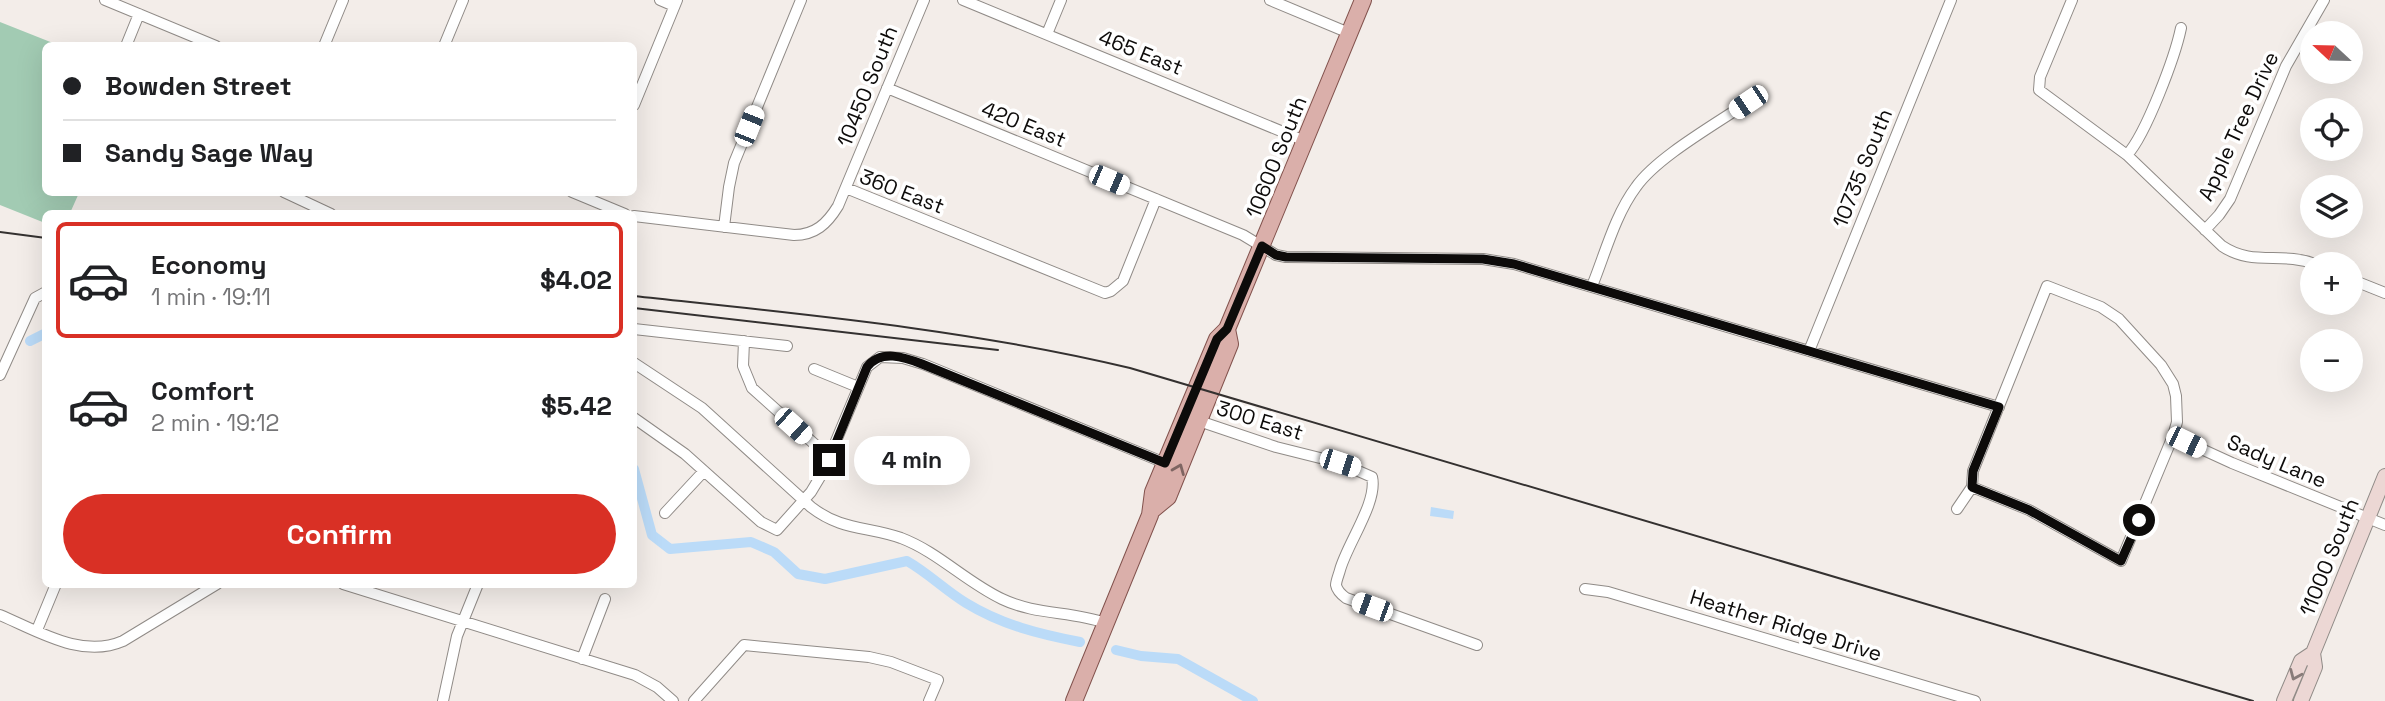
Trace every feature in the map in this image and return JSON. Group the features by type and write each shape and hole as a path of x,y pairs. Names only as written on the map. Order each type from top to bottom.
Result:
{"main road":[{"name":"10600 South","path":"1074,701 1152,511 1153,492 1217,339 1227,329 1363,0"},
{"name":"10600 South","path":"1152,511 1168,497 1230,344 1227,329"}],"street":[{"path":"105,0 206,42"},
{"path":"326,42 343,0"},
{"path":"446,42 463,0"},
{"path":"637,98 676,3 660,0"},
{"path":"724,227 734,163 801,0"},
{"name":"10450 South","path":"846,188 925,0"},
{"name":"465 East","path":"963,0 1305,141"},
{"path":"1047,34 1061,0"},
{"path":"1270,0 1349,33"},
{"name":"10735 South","path":"1809,351 1951,0"},
{"path":"2073,0 2040,77 2039,90 2127,155 2222,246 2241,257 2288,257 2300,260"},
{"name":"Apple Tree Drive","path":"2205,230 2230,200 2286,66 2324,0"},
{"path":"128,42 139,14"},
{"path":"2127,155 2138,140 2175,52 2181,28"},
{"name":"420 East","path":"887,88 1243,235 1276,255 1483,259 1514,264 1999,407"},
{"path":"1592,286 1624,206 1638,184 1656,166 1748,102"},
{"name":"360 East","path":"637,216 794,235 811,233 833,215 846,188 1099,292 1111,291 1123,281 1156,199"},
{"path":"293,196 322,210"},
{"path":"596,197 618,210"},
{"path":"2363,284 2385,293"},
{"path":"1957,509 1972,487 1973,471 2047,286 2101,307 2119,319 2161,365 2173,384 2177,422 2174,436 2121,561 2029,510 1972,487"},
{"path":"2,370 34,298 42,294"},
{"path":"637,329 788,346"},
{"path":"744,341 743,366 752,388 830,458"},
{"path":"637,420 705,471 761,522 777,530 817,483 867,367 873,360 884,356 903,358 1165,463"},
{"path":"637,365 702,408 804,501 836,523 891,535 921,547 990,593 1013,604 1035,610 1084,616 1106,623"},
{"path":"814,369 858,387"},
{"name":"300 East","path":"1199,421 1276,447 1340,463 1372,477 1366,509 1336,584 1339,592 1346,598 1477,645"},
{"name":"Sady Lane","path":"2174,436 2232,463 2368,518"},
{"path":"665,513 705,471"},
{"name":"11000 South","path":"2301,701 2315,667 2313,653 2385,476"},
{"path":"2368,518 2385,525"},
{"path":"37,630 54,588"},
{"path":"0,615 78,646 106,647 123,641 210,588"},
{"path":"356,588 643,678 673,701"},
{"path":"443,701 452,654 476,588"},
{"name":"Heather Ridge Drive","path":"1585,589 1608,592 1936,696 1975,701"},
{"path":"582,659 606,599"},
{"path":"694,701 744,646 858,655 891,662 938,680 929,701"},
{"name":"11000 South","path":"2284,701 2301,661 2313,653"}],"green space":[{"path":"0,22 50,42 42,42 42,196 78,196 71,210 42,210 42,222 0,205"}],"water":[{"path":"1431,507 1454,511 1453,519 1430,516"}],"waterway":[{"path":"30,341 42,335"},
{"path":"637,480 652,535 670,549 751,542 774,552 798,574 825,579 907,561 966,603 993,617 1035,632 1080,642"},
{"path":"1116,650 1141,656 1178,659 1253,701"}],"tram line":[{"path":"0,232 42,237"},
{"path":"637,296 821,316 945,333 1069,354 1130,368 2253,701"},
{"path":"637,308 998,350"}],"route":[{"path":"829,460 867,367 876,358 884,356 922,364 1165,463 1217,339 1227,329 1262,246 1276,255 1286,257 1483,259 1514,264 1999,407 1973,471 1972,487 2019,505 2121,561 2139,520"}]}
